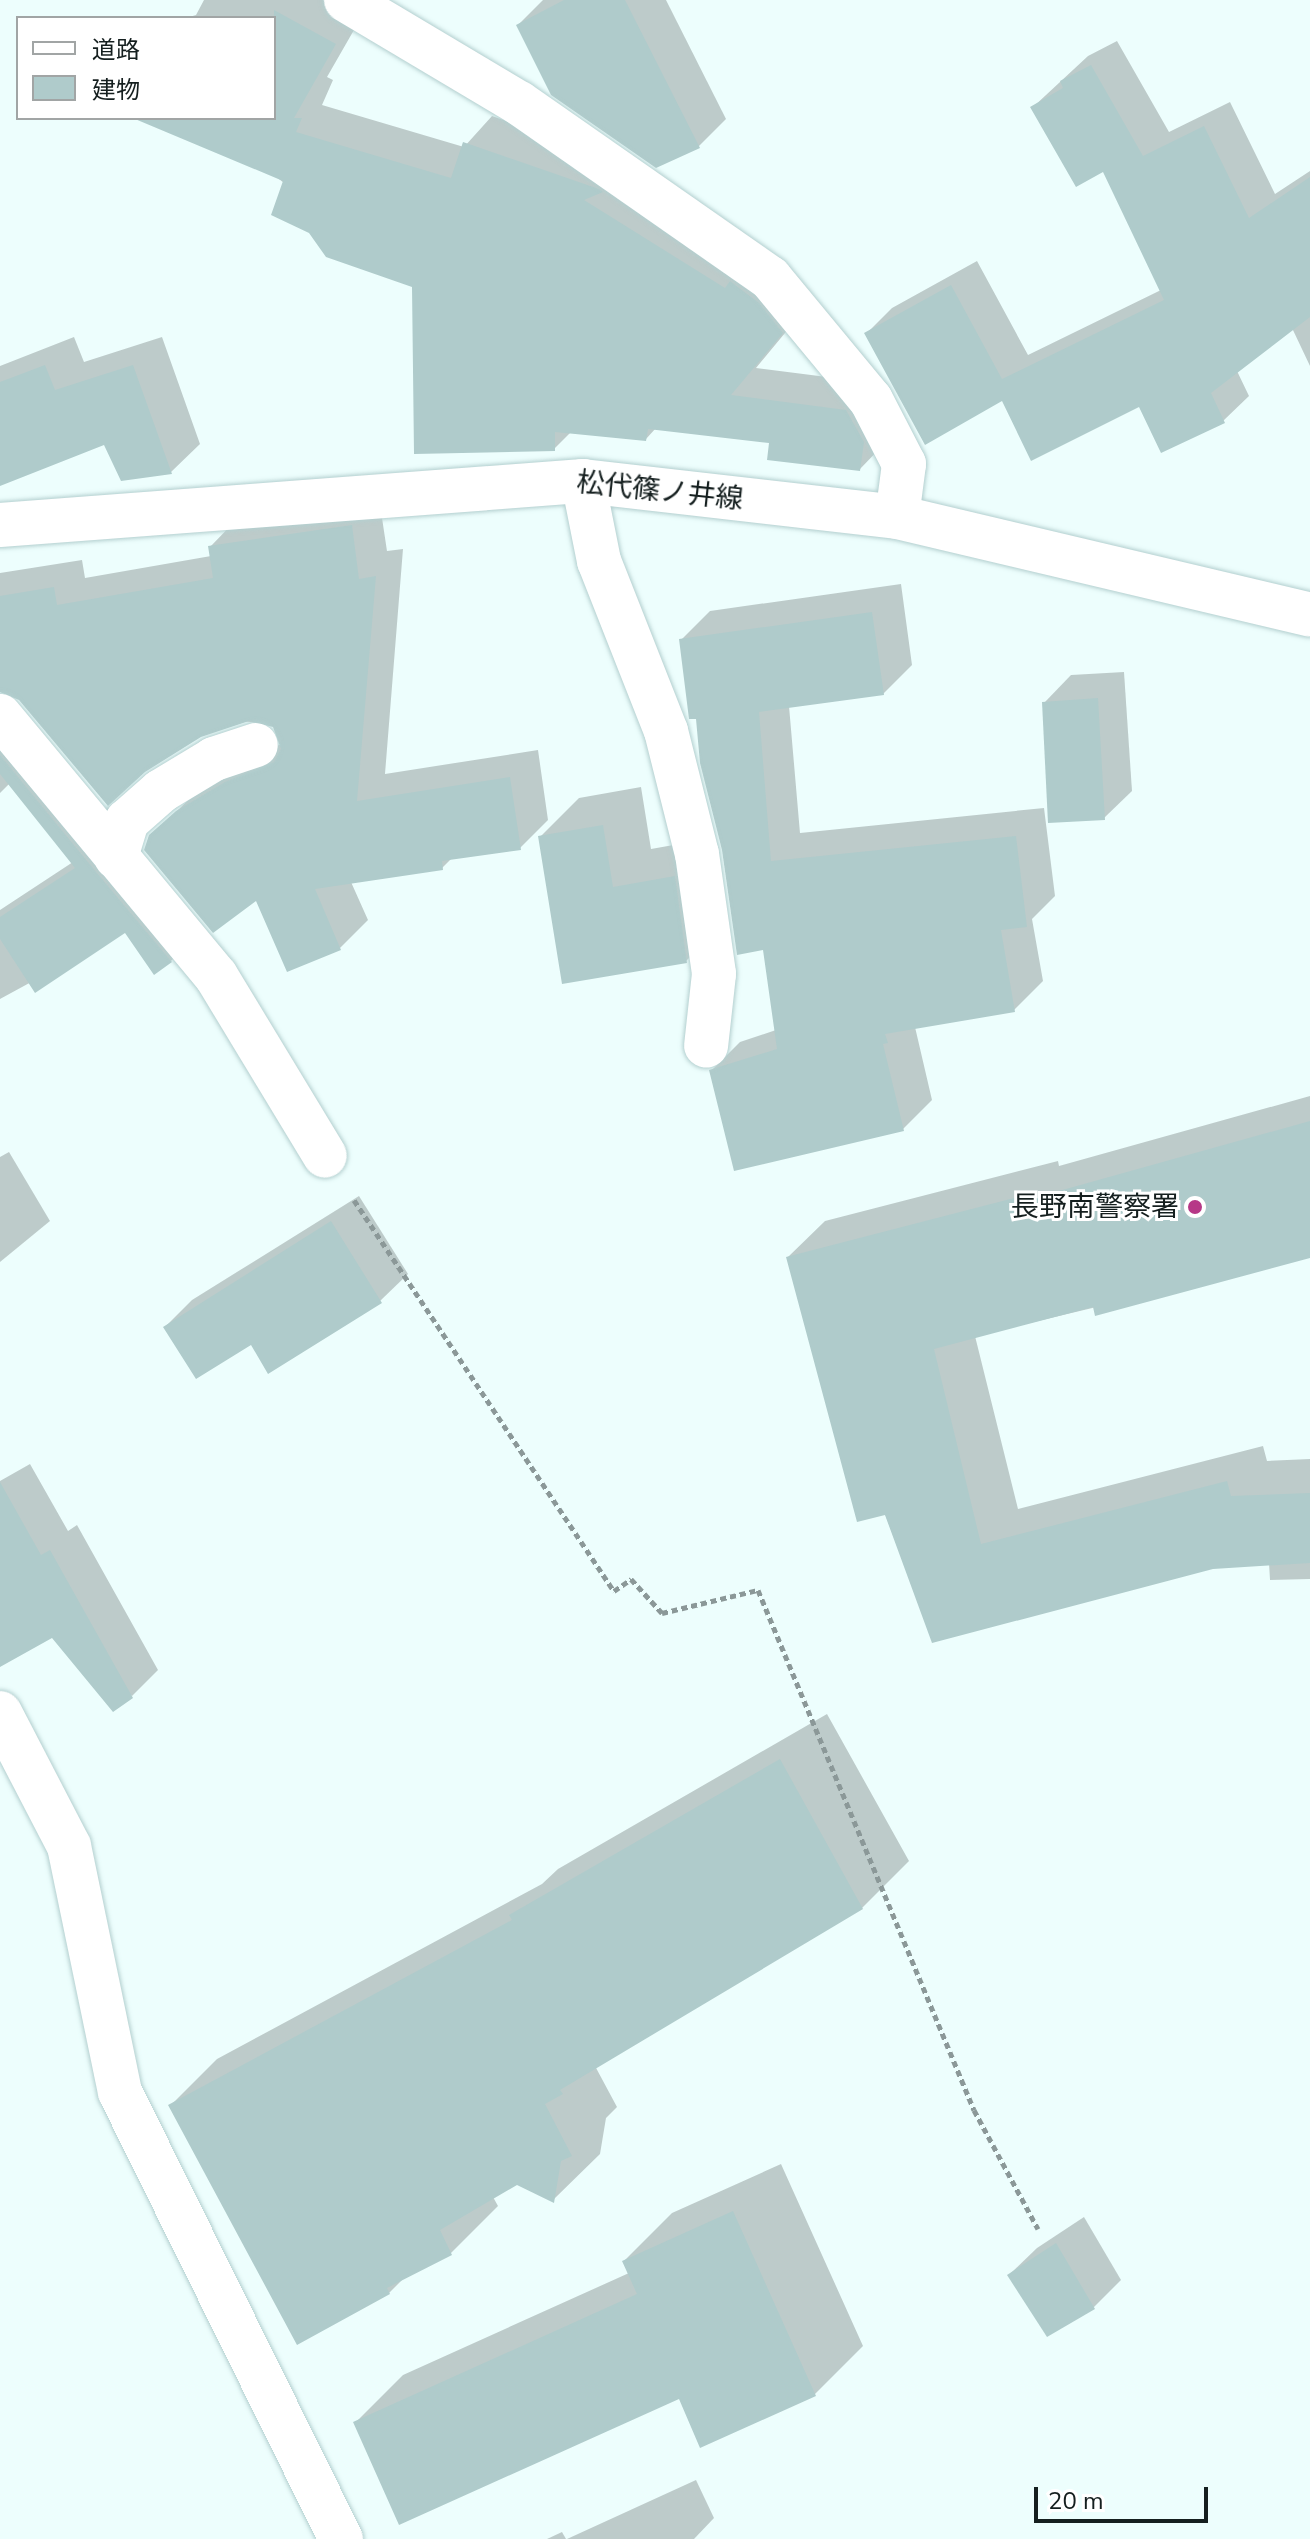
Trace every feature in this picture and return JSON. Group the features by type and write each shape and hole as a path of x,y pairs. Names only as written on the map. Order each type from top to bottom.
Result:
{"street":[{"path":"346,0 519,103 770,278 871,400 904,464 897,517"},
{"path":"583,481 599,561 666,731 697,854 714,974 706,1046"},
{"name":"松代篠ノ井線","path":"0,525 583,481 897,517 1310,615"},
{"path":"0,716 216,976 325,1156"},
{"path":"116,857 127,821 161,791 214,759 256,745"},
{"path":"0,1713 69,1846 120,2092 341,2539"}],"path":[{"path":"325,1156 614,1591 631,1579 662,1613 758,1590 974,2110 1038,2229"}],"building":[{"path":"564,0 625,0 700,148 656,168 551,95 516,25"},
{"path":"274,10 336,44 294,118 302,118 296,132 451,178 463,142 599,189 603,192 584,200 725,288 730,281 759,303 783,333 731,395 846,410 864,442 860,471 767,460 769,443 648,429 646,441 555,432 555,451 414,454 412,287 326,257 309,233 271,215 283,181 137,120 276,120"},
{"path":"1091,65 1143,156 1204,126 1249,218 1310,177 1310,317 1211,393 1225,423 1161,453 1139,407 1031,461 1002,401 925,445 864,333 951,285 1002,379 1164,300 1103,172 1076,187 1030,107 1063,88 1060,81"},
{"path":"45,365 55,390 133,365 172,474 121,481 104,445 0,486 0,382"},
{"path":"352,525 359,579 376,576 357,801 510,777 521,850 442,861 443,870 315,889 341,950 287,972 256,901 213,933 144,850 149,835 176,811 225,782 274,762 281,749 273,727 249,721 201,737 145,772 108,806 19,700 0,692 0,596 54,587 57,605 213,578 208,546"},
{"path":"872,612 884,695 759,712 771,861 1016,836 1027,927 1001,930 1015,1012 885,1034 888,1043 883,1044 904,1131 734,1171 709,1070 777,1049 763,950 737,955 722,850 700,763 696,719 689,719 679,639"},
{"path":"1098,698 1105,820 1048,823 1042,702"},
{"path":"0,755 172,962 154,975 125,933 35,993 0,939 0,917 75,868 0,774"},
{"path":"603,825 613,887 675,876 687,963 562,984 538,836"},
{"path":"1310,1121 1310,1258 1095,1316 1093,1307 934,1349 981,1544 1227,1481 1231,1496 1310,1493 1310,1563 1213,1569 932,1643 885,1515 857,1522 786,1257 1022,1196 1023,1201"},
{"path":"331,1221 382,1303 268,1374 251,1345 196,1379 163,1327"},
{"path":"0,1482 41,1555 50,1550 133,1698 113,1712 52,1638 0,1667"},
{"path":"780,1759 863,1909 560,2090 563,2094 545,2104 572,2156 561,2161 554,2203 517,2185 440,2230 452,2255 387,2288 390,2294 297,2345 168,2105 512,1920 509,1915"},
{"path":"733,2211 816,2396 700,2448 679,2399 399,2525 353,2422 637,2294 622,2261"},
{"path":"1056,2243 1095,2309 1047,2337 1007,2275"}],"place":[{"name":"長野南警察署","path":"1195,1207"}]}
